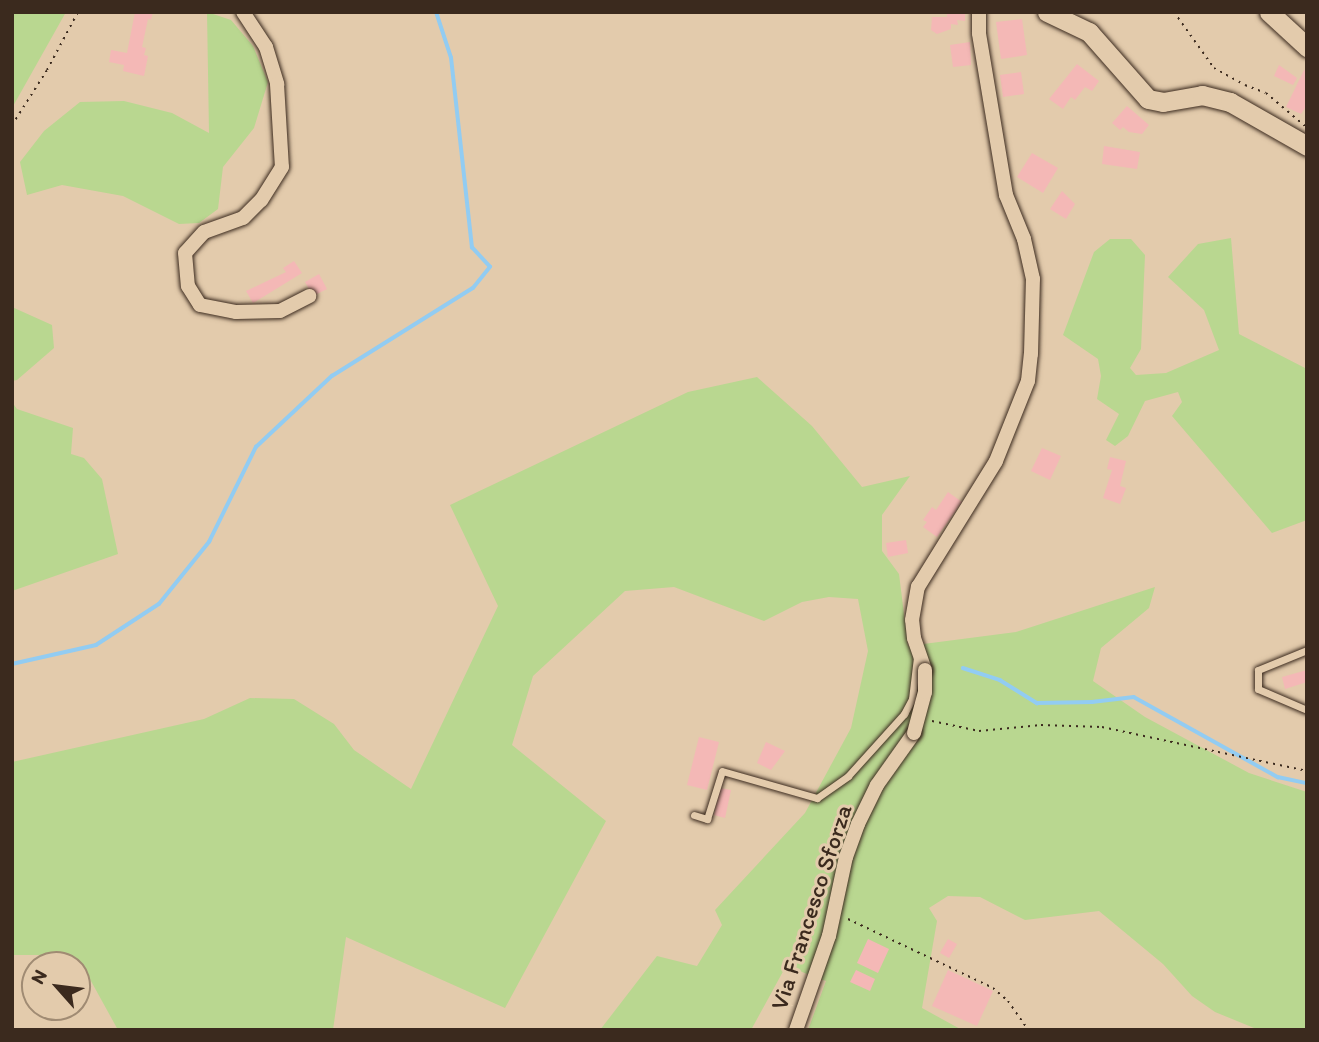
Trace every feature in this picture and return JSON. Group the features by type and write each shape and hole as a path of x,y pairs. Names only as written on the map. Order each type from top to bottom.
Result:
{"main road":[{"path":"1047,12 1089,32 1148,99 1163,102 1202,95 1230,102 1307,146"},
{"path":"1269,12 1307,47"}],"street":[{"path":"243,12 266,47 277,85 282,167 261,200 243,218 204,232 185,253 188,286 200,305 236,312 280,311 309,296"},
{"name":"Via Francesco Sforza","path":"796,1030 835,912 846,858 858,824 877,785 914,733 922,711 925,670 912,620 918,587 996,461 1028,381 1033,279 1024,239 1006,195 979,33 979,12"}],"lane":[{"path":"694,815 707,819 722,771 817,798 848,776 904,714 912,699 917,646"},
{"path":"1307,650 1258,670 1258,689 1307,710"}],"path":[{"path":"12,125 47,70 78,12"},
{"path":"1174,12 1214,68 1266,93 1307,129"},
{"path":"904,714 912,719 979,731 1041,725 1102,727 1241,759 1307,771"},
{"path":"835,912 993,988 1008,1001 1028,1030"}],"green space":[{"path":"12,12 66,12 12,108"},
{"path":"207,12 231,20 253,46 268,82 254,128 223,167 218,209 199,223 179,224 123,196 62,185 27,195 20,162 44,131 80,102 124,101 172,113 209,133"},
{"path":"1231,238 1239,334 1307,369 1307,520 1272,533 1172,416 1182,402 1178,392 1145,401 1128,436 1115,446 1106,440 1119,414 1097,399 1101,376 1098,359 1063,335 1094,252 1110,239 1131,239 1145,255 1141,349 1130,368 1136,375 1166,373 1219,350 1204,310 1168,277 1198,244"},
{"path":"12,307 52,325 54,348 17,380 12,381"},
{"path":"757,377 812,426 862,487 910,476 882,515 882,551 899,574 908,646 1016,632 1155,587 1149,608 1101,648 1093,681 1145,717 1249,773 1307,792 1307,1030 1259,1030 1215,1012 1192,996 1163,964 1099,911 1025,920 980,897 948,896 929,908 937,921 922,1008 962,1030 808,1030 826,981 786,966 751,1030 600,1030 657,956 697,966 722,925 715,910 805,813 851,728 868,651 858,599 829,597 802,602 764,621 674,587 625,591 533,676 512,745 606,821 505,1008 346,937 333,1030 118,1030 91,981 91,951 21,951 21,955 12,955 12,762 204,719 250,698 294,699 334,724 354,750 411,789 498,606 450,505 688,392"},
{"path":"12,402 17,409 73,428 71,454 84,458 102,479 118,554 12,591"}],"building":[{"path":"135,12 153,12 151,20 148,19 142,47 146,48 144,55 148,56 144,76 123,71 124,65 109,62 111,50 127,53"},
{"path":"947,12 965,12 965,21 957,20 958,25 951,24 951,29 937,34 931,30 932,17 947,17"},
{"path":"1022,19 1027,55 1001,59 996,22"},
{"path":"970,42 971,65 953,67 950,45"},
{"path":"1077,64 1099,81 1092,91 1085,87 1075,100 1071,97 1063,109 1049,99"},
{"path":"1279,65 1297,78 1293,85 1274,76"},
{"path":"1304,70 1307,71 1307,105 1301,114 1286,107"},
{"path":"1021,72 1024,94 1003,97 1000,75"},
{"path":"1127,106 1149,125 1142,134 1129,132 1123,127 1120,130 1112,123"},
{"path":"1104,146 1140,152 1137,169 1102,164"},
{"path":"1032,153 1058,168 1043,193 1017,177"},
{"path":"1062,191 1075,204 1066,219 1050,209"},
{"path":"294,261 302,273 253,303 246,291 286,272 283,268"},
{"path":"319,274 327,289 313,296 305,282"},
{"path":"1042,448 1061,456 1050,480 1031,471"},
{"path":"1110,457 1126,461 1120,486 1126,488 1120,504 1103,498 1112,470 1107,469"},
{"path":"948,492 962,502 937,537 923,527 927,522 923,520 932,507 936,510"},
{"path":"906,540 908,553 888,557 886,543"},
{"path":"1307,670 1307,682 1285,689 1282,677"},
{"path":"699,737 719,742 707,790 687,785"},
{"path":"766,742 785,751 771,770 757,763"},
{"path":"720,788 731,790 725,818 714,815"},
{"path":"868,939 889,949 878,973 857,963"},
{"path":"948,939 957,944 949,958 940,953"},
{"path":"856,970 875,979 870,991 850,982"},
{"path":"948,970 993,991 977,1026 932,1006"}],"waterway":[{"path":"12,664 96,645 159,604 209,542 256,447 332,376 473,288 490,267 472,248 451,58 436,12"},
{"path":"963,668 1000,680 1037,703 1092,702 1134,697 1278,777 1307,783"}]}
